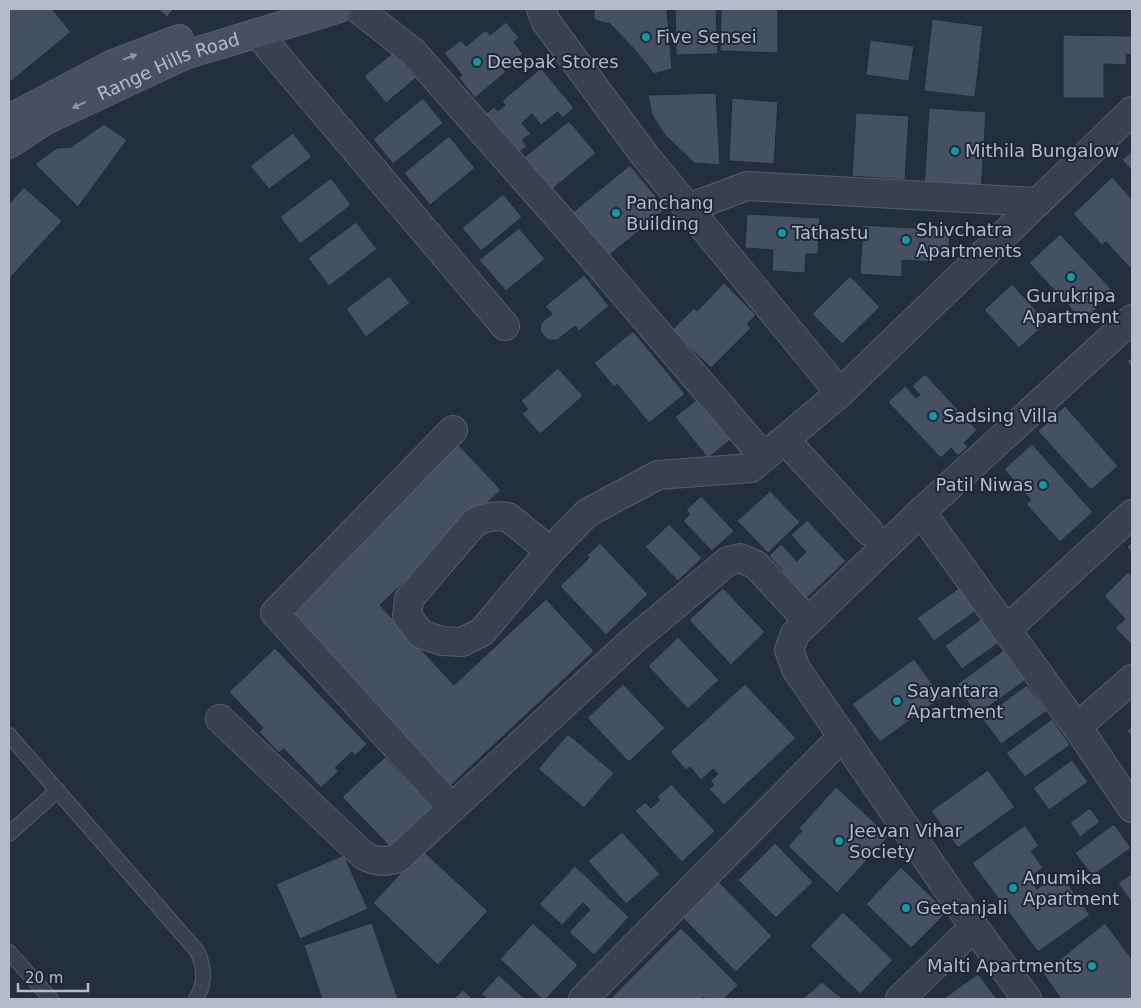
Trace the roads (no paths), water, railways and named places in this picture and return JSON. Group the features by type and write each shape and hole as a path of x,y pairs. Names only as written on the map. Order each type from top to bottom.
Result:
{"main road":[{"path":"9,119 113,64 180,39 284,9"},
{"name":"Range Hills Road","path":"9,144 46,120 185,55 337,9"}],"street":[{"path":"358,9 414,52 764,457"},
{"path":"541,9 546,22 646,156 840,394"},
{"path":"257,33 505,326"},
{"path":"550,551 508,517 483,518 474,523 409,599 407,616 421,634 442,641 462,642 482,632 550,551 587,513 658,475 751,468 840,394 1132,111"},
{"path":"688,208 747,186 1038,202"},
{"path":"1027,999 974,927 796,669 789,650 795,634 808,621 921,512 1132,319"},
{"path":"452,808 275,613 453,430"},
{"path":"785,440 869,531"},
{"path":"921,512 1132,808"},
{"path":"1006,630 1132,514"},
{"path":"220,719 363,855 372,860 389,861 398,858 631,642 728,561 740,558 756,565 808,621"},
{"path":"1076,727 1132,680"},
{"path":"583,999 843,736"},
{"path":"900,999 974,927"}],"lane":[{"path":"9,735 198,951 205,974 202,987 196,999"},
{"path":"9,834 58,790"},
{"path":"9,952 51,999"}],"place":[{"name":"Five Sensei","path":"646,37"},
{"name":"Deepak Stores","path":"477,62"},
{"name":"Mithila Bungalow","path":"955,151"},
{"name":"Panchang Building","path":"616,213"},
{"name":"Tathastu","path":"782,233"},
{"name":"Shivchatra Apartments","path":"906,240"},
{"name":"Gurukripa Apartment","path":"1071,277"},
{"name":"Sadsing Villa","path":"933,416"},
{"name":"Patil Niwas","path":"1043,485"},
{"name":"Sayantara Apartment","path":"897,701"},
{"name":"Jeevan Vihar Society","path":"839,841"},
{"name":"Anumika Apartment","path":"1013,888"},
{"name":"Geetanjali","path":"906,908"},
{"name":"Malti Apartments","path":"1092,966"}]}
